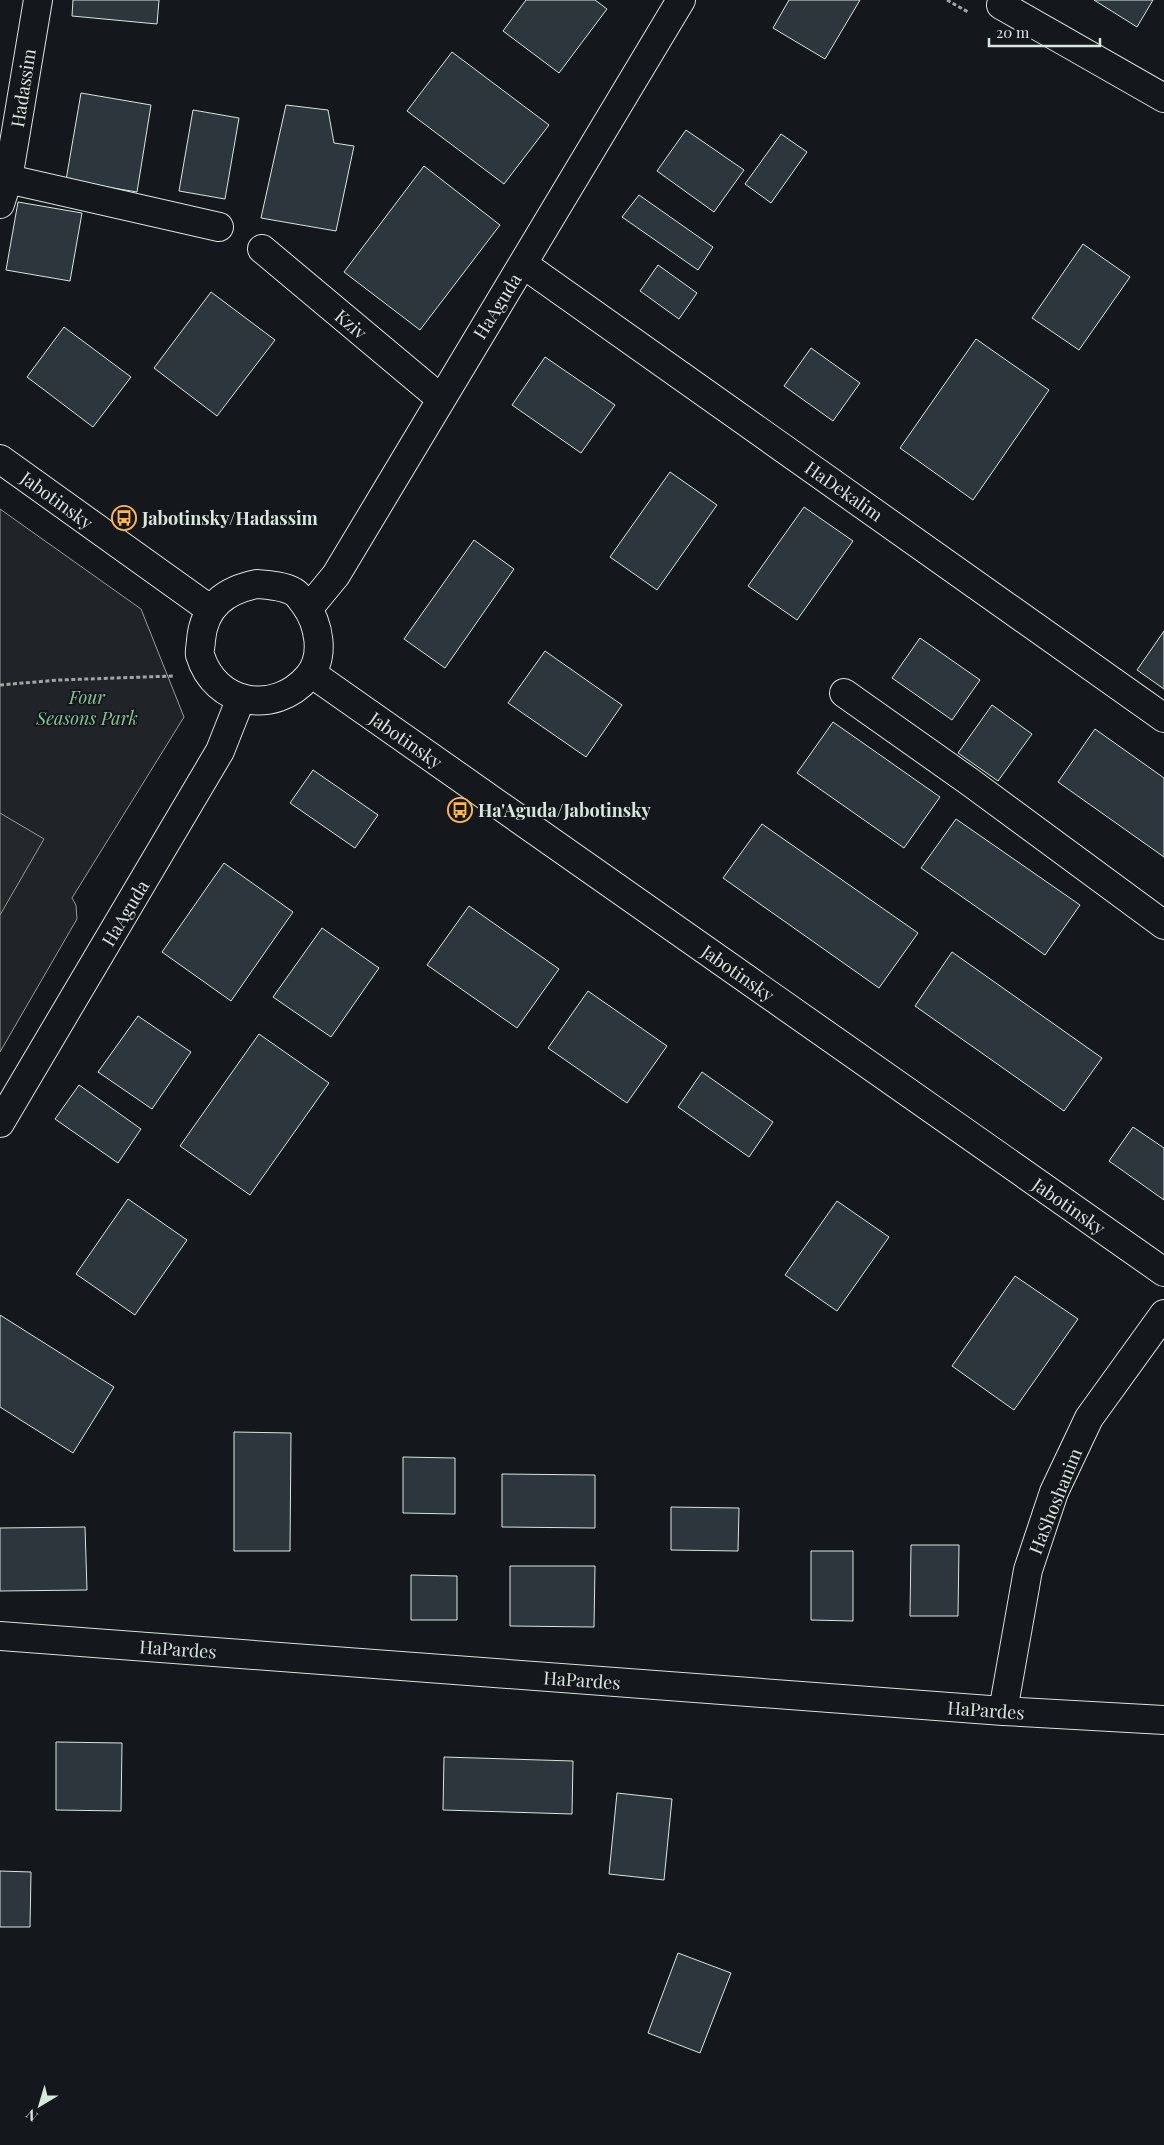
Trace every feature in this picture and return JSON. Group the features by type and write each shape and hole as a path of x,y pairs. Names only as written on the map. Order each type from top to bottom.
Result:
{"street":[{"name":"Hadassim","path":"4,191 38,0"},
{"name":"HaAguda","path":"308,609 336,575 440,398 523,264 681,0"},
{"path":"1001,6 1164,98"},
{"path":"4,191 219,226"},
{"name":"Kziv","path":"262,249 440,398"},
{"name":"HaDekalim","path":"523,264 1164,718"},
{"name":"Jabotinsky","path":"0,459 211,610"},
{"path":"257,584 275,586 295,592 308,609 318,630 318,652 311,673 298,688 280,698 260,702 241,698 224,689 211,675 200,654 202,633 211,610 223,596 239,587 257,584"},
{"name":"Jabotinsky","path":"311,673 1164,1272"},
{"path":"844,693 970,782 1164,925"},
{"name":"HaAguda","path":"0,1123 220,750 241,698"},
{"name":"HaShoshanim","path":"1004,1711 1028,1570 1054,1492 1089,1418 1164,1314"},
{"name":"HaPardes","path":"0,1636 1004,1711 1164,1720"}],"path":[{"path":"0,685 59,680 211,675"}],"green space":[{"name":"Four Seasons Park","path":"0,509 141,609 184,717 72,898 76,905 77,919 0,1052"}],"shaded area":[{"path":"0,813 44,839 0,915"}],"building":[{"path":"73,0 159,0 157,24 72,16"},
{"path":"526,0 595,0 607,9 559,73 503,31"},
{"path":"789,0 860,0 825,59 773,28"},
{"path":"1094,0 1153,0 1137,27"},
{"path":"452,52 549,125 504,184 407,111"},
{"path":"81,93 151,105 137,192 66,180"},
{"path":"286,105 328,110 334,143 354,146 336,231 261,218"},
{"path":"193,110 239,118 225,199 179,191"},
{"path":"686,130 744,170 714,212 657,171"},
{"path":"781,134 807,152 771,203 745,184"},
{"path":"424,166 500,225 420,330 344,272"},
{"path":"639,195 713,247 698,270 622,217"},
{"path":"18,202 82,213 70,281 6,270"},
{"path":"1083,244 1130,277 1079,350 1032,318"},
{"path":"658,265 697,293 679,319 640,291"},
{"path":"211,292 275,340 217,416 154,368"},
{"path":"64,327 131,377 93,427 27,377"},
{"path":"976,339 1049,390 973,500 900,448"},
{"path":"811,348 860,383 833,421 784,386"},
{"path":"545,357 615,405 581,453 512,405"},
{"path":"670,472 717,505 657,590 610,557"},
{"path":"804,507 853,541 797,620 748,586"},
{"path":"474,540 514,569 445,668 404,639"},
{"path":"1164,631 1164,689 1137,670"},
{"path":"920,638 980,680 952,720 892,678"},
{"path":"545,651 622,705 586,757 508,703"},
{"path":"992,705 1032,734 998,781 958,753"},
{"path":"833,722 940,797 904,848 797,773"},
{"path":"1095,729 1164,778 1164,857 1058,782"},
{"path":"313,770 378,815 355,848 290,803"},
{"path":"956,819 1080,905 1045,955 921,868"},
{"path":"762,824 918,933 879,988 723,878"},
{"path":"224,863 293,912 231,1001 162,952"},
{"path":"469,906 559,969 517,1028 427,965"},
{"path":"322,928 379,968 331,1037 273,997"},
{"path":"952,952 1102,1058 1064,1111 915,1006"},
{"path":"588,991 667,1046 627,1103 548,1048"},
{"path":"138,1016 191,1052 152,1109 98,1072"},
{"path":"259,1034 329,1083 250,1195 180,1146"},
{"path":"702,1072 773,1122 749,1157 678,1107"},
{"path":"79,1085 141,1129 118,1163 55,1119"},
{"path":"1133,1127 1164,1148 1164,1200 1109,1161"},
{"path":"128,1199 187,1240 135,1315 76,1274"},
{"path":"837,1201 889,1237 837,1311 785,1275"},
{"path":"1015,1276 1078,1319 1014,1410 952,1366"},
{"path":"0,1315 114,1387 73,1453 0,1407"},
{"path":"234,1432 291,1433 290,1551 234,1551"},
{"path":"403,1457 455,1458 455,1514 403,1513"},
{"path":"502,1474 595,1475 595,1528 502,1527"},
{"path":"671,1507 739,1508 738,1551 671,1550"},
{"path":"85,1527 87,1590 0,1591 0,1528"},
{"path":"911,1545 959,1545 958,1616 910,1616"},
{"path":"811,1551 853,1551 853,1621 811,1620"},
{"path":"510,1566 595,1566 594,1627 510,1626"},
{"path":"411,1575 457,1576 457,1620 411,1620"},
{"path":"56,1742 122,1743 121,1811 56,1810"},
{"path":"444,1757 573,1761 572,1814 443,1810"},
{"path":"617,1793 672,1799 664,1880 609,1874"},
{"path":"0,1871 31,1872 30,1927 0,1927"},
{"path":"678,1953 731,1973 700,2053 648,2033"}],"place":[{"name":"Jabotinsky/Hadassim","path":"124,518"},
{"name":"Ha'Aguda/Jabotinsky","path":"460,810"}]}
